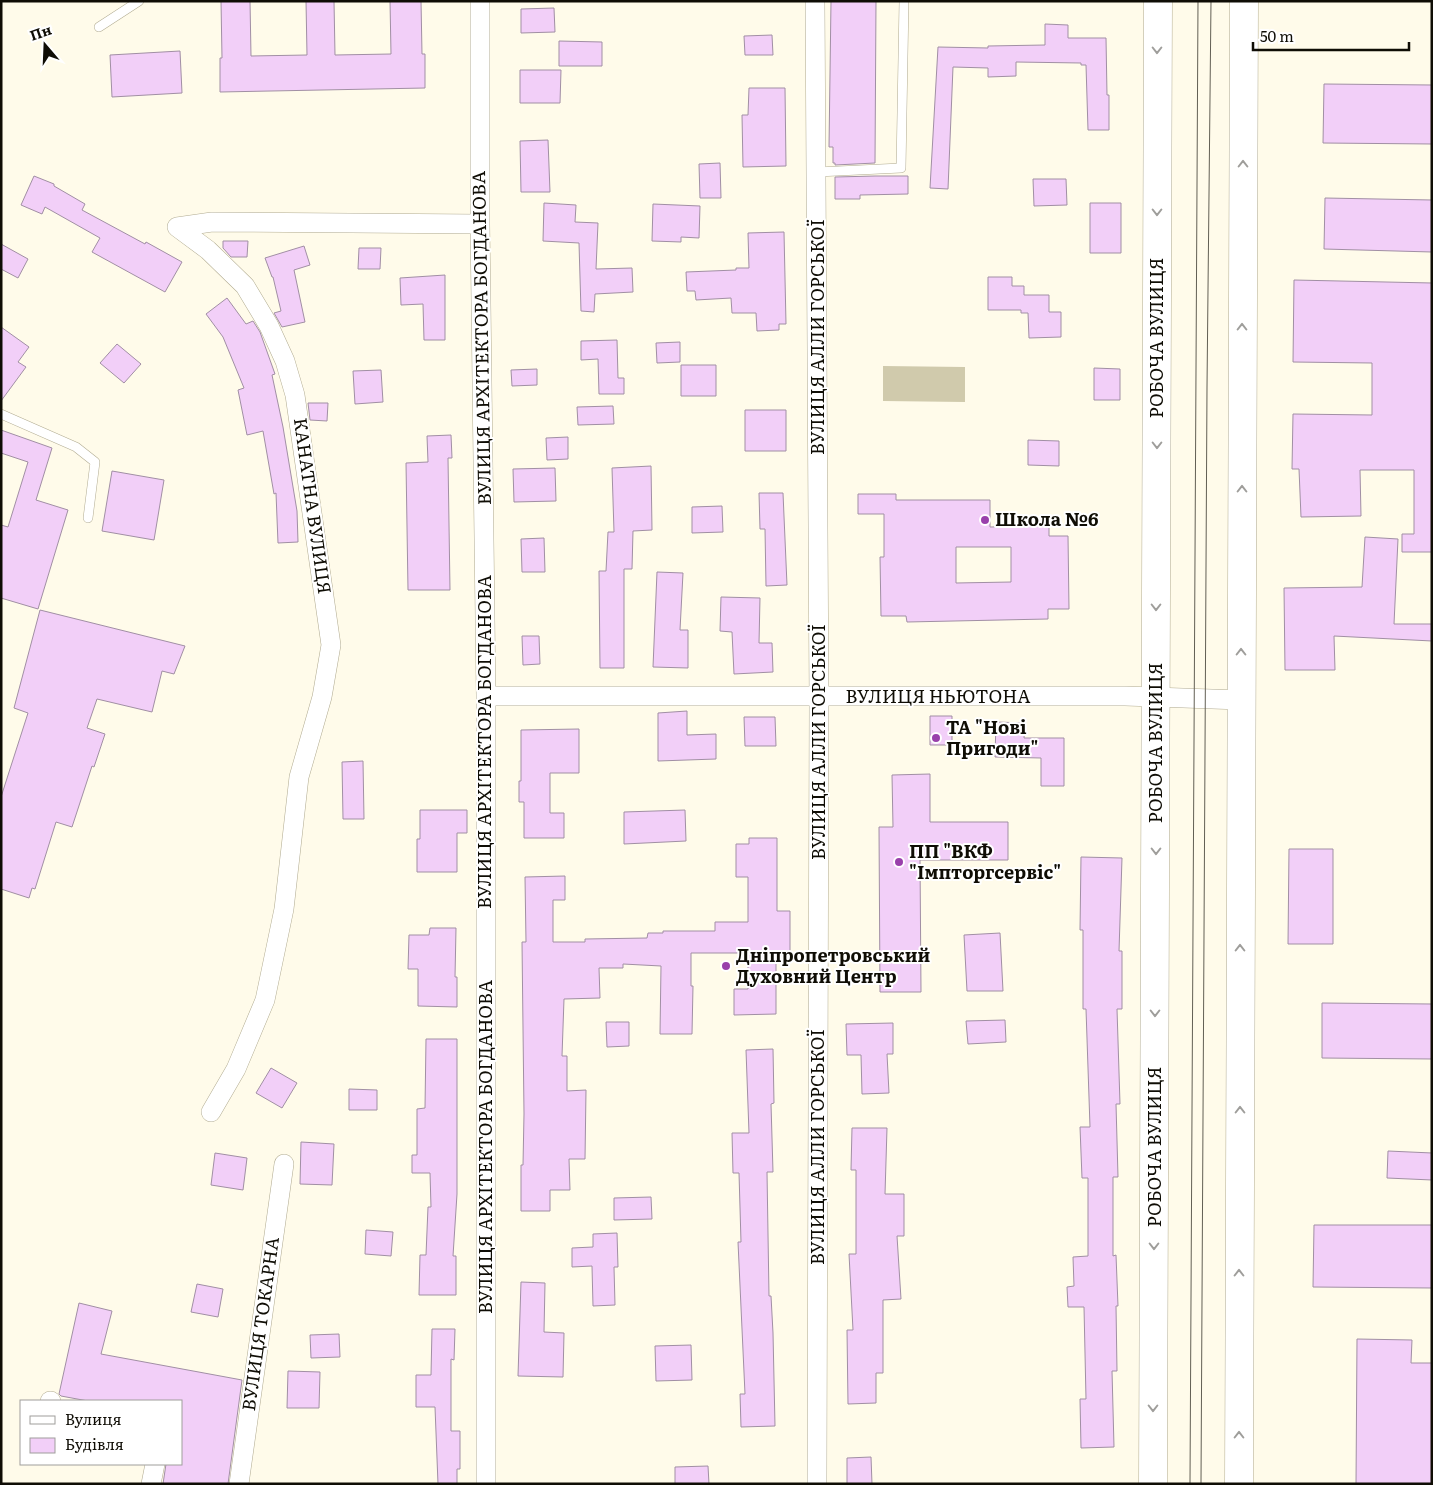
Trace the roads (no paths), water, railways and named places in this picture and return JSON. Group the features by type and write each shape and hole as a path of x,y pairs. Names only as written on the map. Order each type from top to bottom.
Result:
{"main road":[{"name":"РОБОЧА ВУЛИЦЯ","path":"1153,1484 1158,1"},
{"path":"1239,1484 1240,700 1244,1"}],"street":[{"name":"ВУЛИЦЯ АРХІТЕКТОРА БОГДАНОВА","path":"480,1 480,224 486,696 486,1484"},
{"name":"ВУЛИЦЯ АЛЛИ ГОРСЬКОЇ","path":"815,1 819,697 817,1484"},
{"name":"КАНАТНА ВУЛИЦЯ","path":"211,1112 236,1069 265,1000 284,909 299,777 322,697 331,645 295,395 285,361 269,326 245,286 208,250 177,227 212,222 480,224"},
{"name":"ВУЛИЦЯ НЬЮТОНА","path":"486,696 1156,697 1240,700"},
{"name":"ВУЛИЦЯ ТОКАРНА","path":"239,1484 284,1164"},
{"path":"151,1484 155,1465"}],"lane":[{"path":"99,27 139,1"},
{"path":"817,172 901,168 904,1"},
{"path":"1,414 76,447 95,462 88,518"}],"tram line":[{"path":"1190,1484 1198,1"},
{"path":"1201,1484 1211,1"}],"place":[{"name":"Школа №6","path":"985,520"},
{"name":"ТА \"Нові Пригоди\"","path":"936,738"},
{"name":"ПП \"ВКФ \"Імпторгсервіс\"","path":"899,862"},
{"name":"Дніпропетровський Духовний Центр","path":"726,966"}]}
